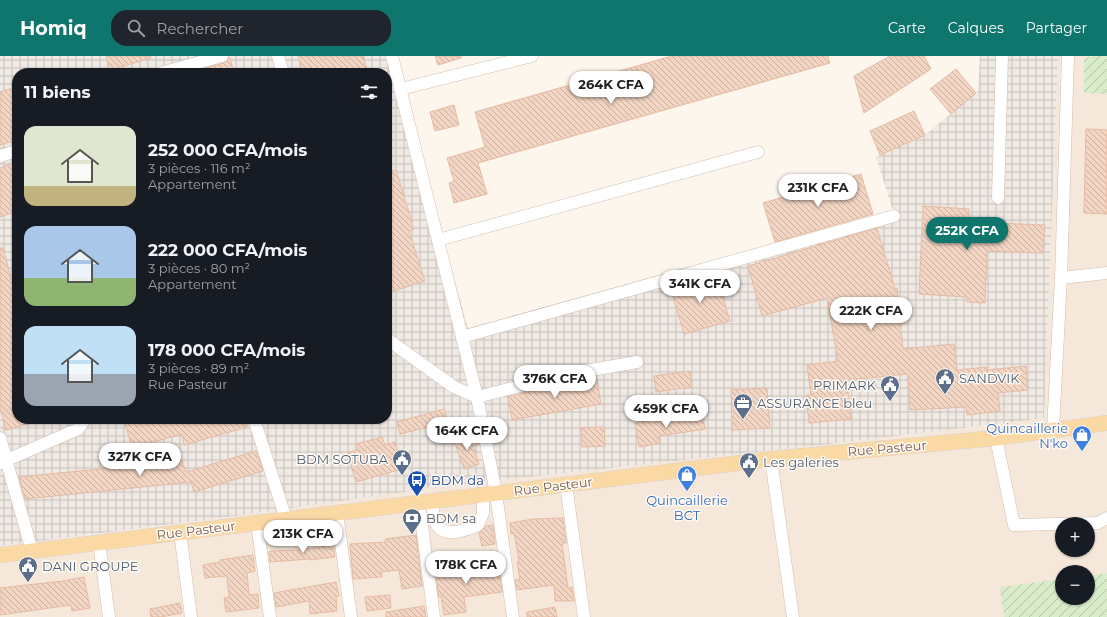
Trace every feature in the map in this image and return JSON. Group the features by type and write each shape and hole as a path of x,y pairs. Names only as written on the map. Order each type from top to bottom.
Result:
{"main road":[{"name":"Rue Pasteur","path":"0,555 771,459 996,438 1053,429 1107,423"}],"street":[{"path":"179,68 222,56"},
{"path":"278,56 282,68"},
{"path":"392,56 476,397 489,494 513,617"},
{"path":"401,89 532,56"},
{"path":"998,198 1002,56"},
{"path":"1053,429 1061,278 1068,56"},
{"path":"0,156 12,152"},
{"path":"438,240 758,152"},
{"path":"462,337 894,216"},
{"path":"1061,278 1107,273"},
{"path":"392,344 454,387 476,397 568,374 637,362"},
{"path":"3,462 78,429 82,424"},
{"path":"256,424 286,519"},
{"path":"0,438 3,462 32,551"},
{"path":"996,438 1014,525 1098,523 1107,518"},
{"path":"771,459 793,617"},
{"path":"566,484 584,617"},
{"path":"425,502 442,530 452,533 478,525 489,494"},
{"path":"425,502 434,617"},
{"path":"337,513 351,617"},
{"path":"257,523 270,617"},
{"path":"180,532 191,617"},
{"path":"99,542 109,617"}],"shaded area":[{"path":"0,56 391,56 468,328 893,211 876,157 925,135 976,93 978,91 980,56 1058,56 1044,418 822,445 446,486 250,514 0,546"},
{"path":"1058,56 1107,56 1107,617 0,617 0,546 250,514 446,486 822,445 1044,418"}],"green space":[{"path":"1107,56 1107,94 1084,93 1084,58"},
{"path":"1107,573 1107,617 1004,617 1000,587 1055,580 1055,605 1095,605 1095,575"}],"building":[{"path":"106,56 150,56 151,58 117,68 109,68"},
{"path":"298,56 363,56 367,68 302,68"},
{"path":"435,56 461,56 461,58 438,65"},
{"path":"672,56 828,56 830,63 478,163 487,194 454,203 449,183 454,181 447,158 485,147 475,112"},
{"path":"890,56 924,56 931,69 864,113 854,76"},
{"path":"230,58 233,68 206,68 224,63"},
{"path":"956,69 976,93 951,114 930,89"},
{"path":"12,88 12,141 0,145 0,92"},
{"path":"454,105 459,125 435,131 430,112"},
{"path":"914,111 925,135 880,155 870,131"},
{"path":"1086,129 1107,130 1107,214 1084,213"},
{"path":"12,164 12,213 0,217 0,168"},
{"path":"396,170 414,229 409,231 425,281 392,291 392,171"},
{"path":"861,174 873,214 775,242 763,203"},
{"path":"923,206 969,209 969,222 1045,225 1043,253 987,251 985,303 967,302 967,297 919,294"},
{"path":"877,228 895,289 897,288 903,349 954,344 957,370 987,367 987,370 1026,366 1028,390 998,393 1000,411 967,415 966,407 910,410 908,374 847,380 851,419 809,423 806,395 811,395 807,365 838,361 827,298 762,316 748,266"},
{"path":"0,248 3,248 12,281 12,424 28,424 6,430 0,408"},
{"path":"716,274 730,321 684,334 670,286"},
{"path":"690,371 692,387 656,392 654,376"},
{"path":"597,379 601,404 512,420 508,397 539,389"},
{"path":"767,388 770,428 732,430 731,390"},
{"path":"444,409 448,422 400,434 397,422"},
{"path":"703,415 705,429 659,436 660,443 639,447 635,423 656,419 656,422"},
{"path":"125,424 246,424 247,427 184,445 182,434 132,448"},
{"path":"604,427 605,446 582,447 581,428"},
{"path":"472,433 477,445 473,446 479,464 464,469 454,440"},
{"path":"382,437 385,445 395,442 402,469 356,482 347,453 358,450 356,444"},
{"path":"256,451 263,471 194,492 191,482 25,499 19,477 182,461 186,472"},
{"path":"563,518 566,543 562,543 568,588 572,587 574,601 555,601 554,585 517,590 515,580 520,579 517,562 519,561 514,533 511,534 510,523 533,519"},
{"path":"493,525 495,544 482,546 479,533 486,526"},
{"path":"416,535 422,586 402,589 399,570 381,572 382,577 353,579 350,544 386,542 385,539"},
{"path":"333,545 335,557 270,562 269,552 271,551 300,550"},
{"path":"253,555 255,571 247,573 249,595 258,594 259,608 226,612 224,598 229,597 227,576 205,578 203,565 220,562 220,560"},
{"path":"498,562 502,592 464,597 466,612 444,615 441,596 439,597 435,569"},
{"path":"84,577 90,608 72,611 71,605 0,615 0,588 63,581"},
{"path":"336,582 339,596 336,597 337,611 310,614 309,601 276,607 274,593"},
{"path":"390,595 391,608 367,611 365,597"},
{"path":"180,603 182,613 161,617 151,617 150,609"},
{"path":"424,606 426,617 386,617 386,612"},
{"path":"555,607 557,617 527,617 527,612"}],"place":[{"name":"SANDVIK","path":"945,395"},
{"name":"PRIMARK","path":"890,402"},
{"name":"ASSURANCE bleu","path":"743,420"},
{"name":"Quincaillerie N'ko","path":"1082,452"},
{"name":"BDM SOTUBA","path":"402,476"},
{"name":"Les galeries","path":"749,479"},
{"name":"Quincaillerie BCT","path":"687,492"},
{"name":"BDM da","path":"417,497"},
{"name":"BDM sa","path":"412,535"},
{"name":"DANI GROUPE","path":"28,583"}]}
